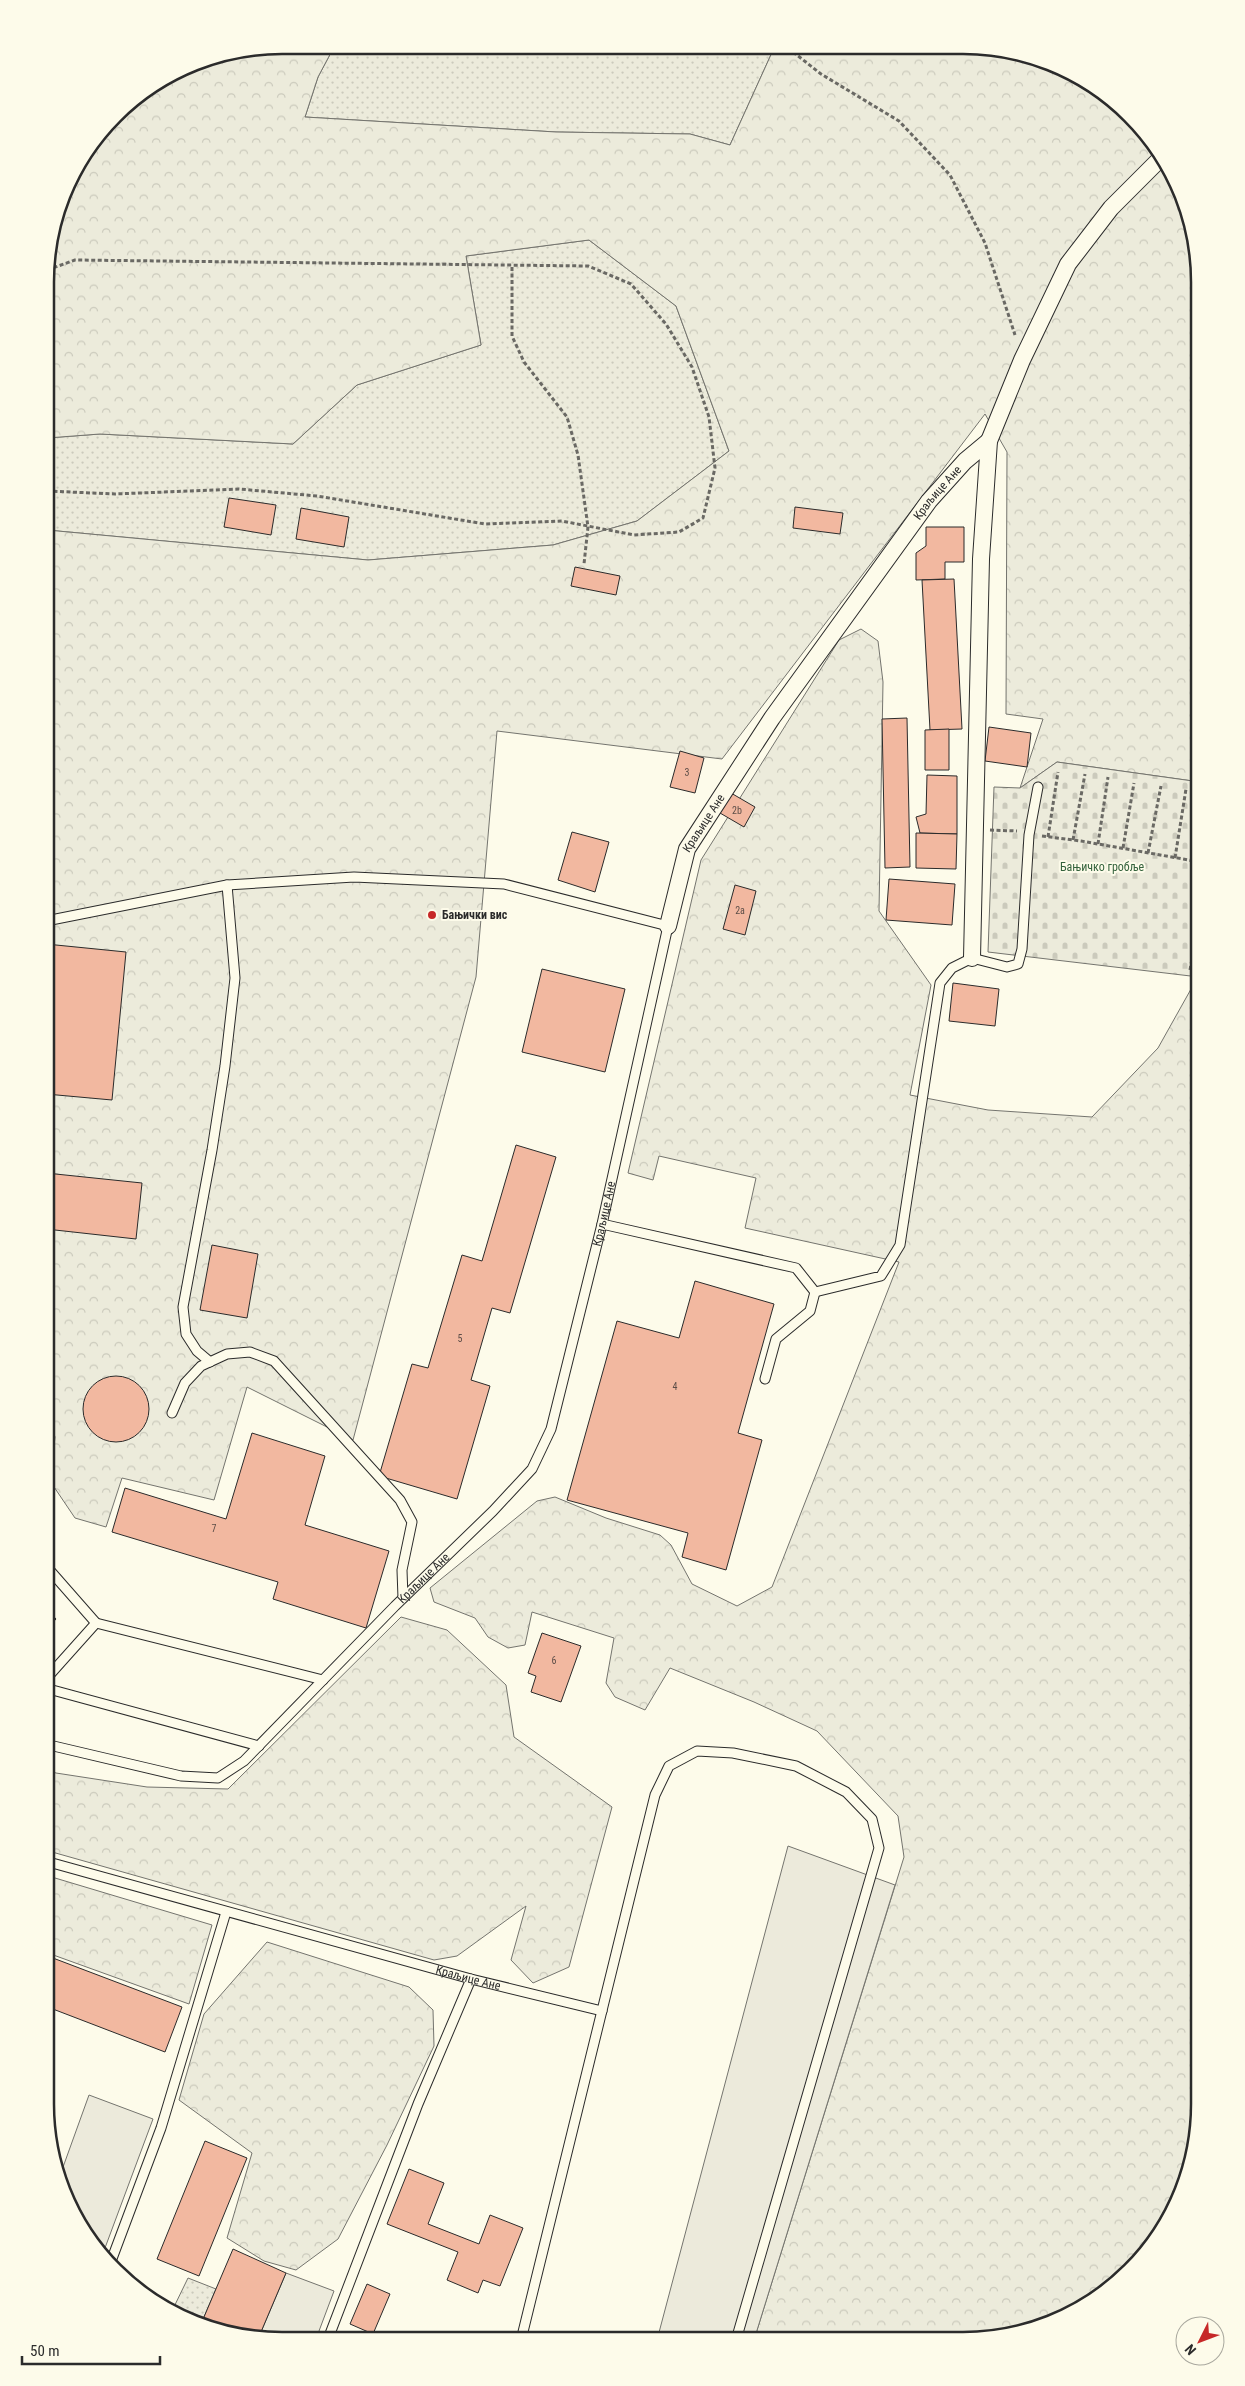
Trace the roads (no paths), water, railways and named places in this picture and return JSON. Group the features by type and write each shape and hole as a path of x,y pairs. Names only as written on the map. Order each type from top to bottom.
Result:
{"street":[{"path":"972,958 981,559 989,441 1022,360 1068,264 1111,208 1157,162"},
{"name":"Краљице Ане","path":"668,926 687,849 772,718 929,501 965,462 989,441"}],"lane":[{"path":"815,1292 881,1276 900,1245 940,982 952,968 972,958 1007,967 1018,964 1022,949 1030,833 1038,787"},
{"path":"54,919 227,885 354,877 504,884 668,926"},
{"path":"210,1362 197,1351 186,1334 183,1307 214,1141 235,978 227,885"},
{"name":"Краљице Ане","path":"54,1746 181,1776 218,1778 244,1761 403,1598 493,1511 532,1469 551,1429 602,1224 668,926"},
{"path":"602,1224 796,1268 815,1292"},
{"path":"765,1379 776,1339 810,1311 815,1292"},
{"path":"172,1414 185,1383 200,1366 227,1354 250,1352 274,1361 400,1500 412,1522 402,1570 403,1598"},
{"path":"54,1575 96,1624 323,1680"},
{"path":"54,1671 96,1624"},
{"path":"54,1690 258,1746"},
{"path":"523,2332 655,1795 669,1766 696,1751 733,1753 796,1766 846,1792 872,1819 879,1848 738,2332"},
{"name":"Краљице Ане","path":"54,1864 471,1979 602,2011"},
{"path":"112,2258 162,2128 226,1912"},
{"path":"331,2332 415,2113 471,1979"}],"place":[{"name":"Бањички вис","path":"432,915"}],"park label":[{"name":"Бањичко гробље","path":"1102,867"}]}
